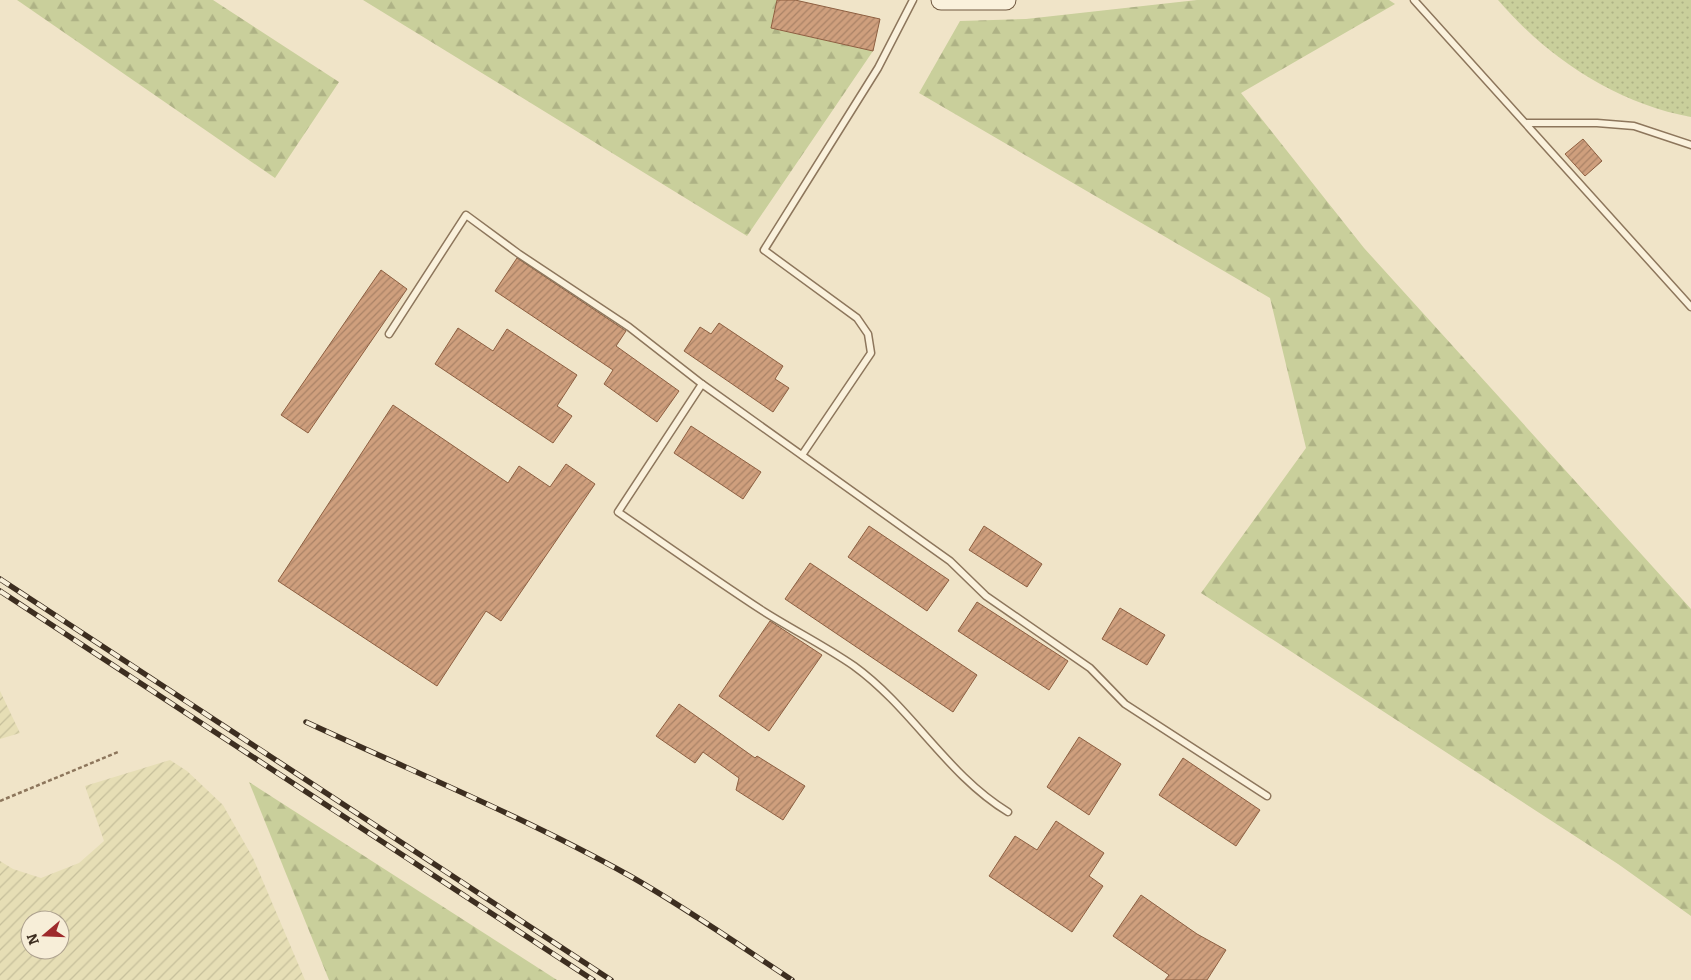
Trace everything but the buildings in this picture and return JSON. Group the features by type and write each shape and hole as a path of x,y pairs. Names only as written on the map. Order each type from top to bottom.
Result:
{"main road":[{"path":"941,0 1006,0"}],"lane":[{"path":"802,455 871,353 868,334 857,318 764,250 878,68 913,0"},
{"path":"1414,0 1691,307"},
{"path":"1526,123 1597,123 1634,126 1691,145"},
{"path":"389,334 466,215 519,254 628,327 702,384 950,561 986,596 1090,668 1125,704 1267,796"},
{"path":"702,384 618,512 763,611 854,667 901,709 957,772 985,798 1008,812"}],"path":[{"path":"0,801 118,752"}],"shaded area":[{"path":"0,691 20,733 0,739"},
{"path":"170,760 187,771 223,805 253,858 305,980 0,980 0,861 13,869 41,878 79,863 104,841 85,786"}],"green space":[{"path":"17,0 213,0 339,82 275,178"},
{"path":"363,0 777,0 771,28 873,51 747,236"},
{"path":"1197,0 1389,0 1395,4 1241,93 1364,248 1691,609 1691,916 1618,864 1201,593 1306,448 1270,298 919,93 960,21 1026,19"},
{"path":"1498,0 1691,0 1691,117 1636,101 1585,75 1539,41"},
{"path":"249,782 557,980 329,980"}],"railway":[{"path":"0,579 611,980"},
{"path":"0,591 593,980"},
{"path":"306,722 470,796 591,855 671,901 792,980"}]}
